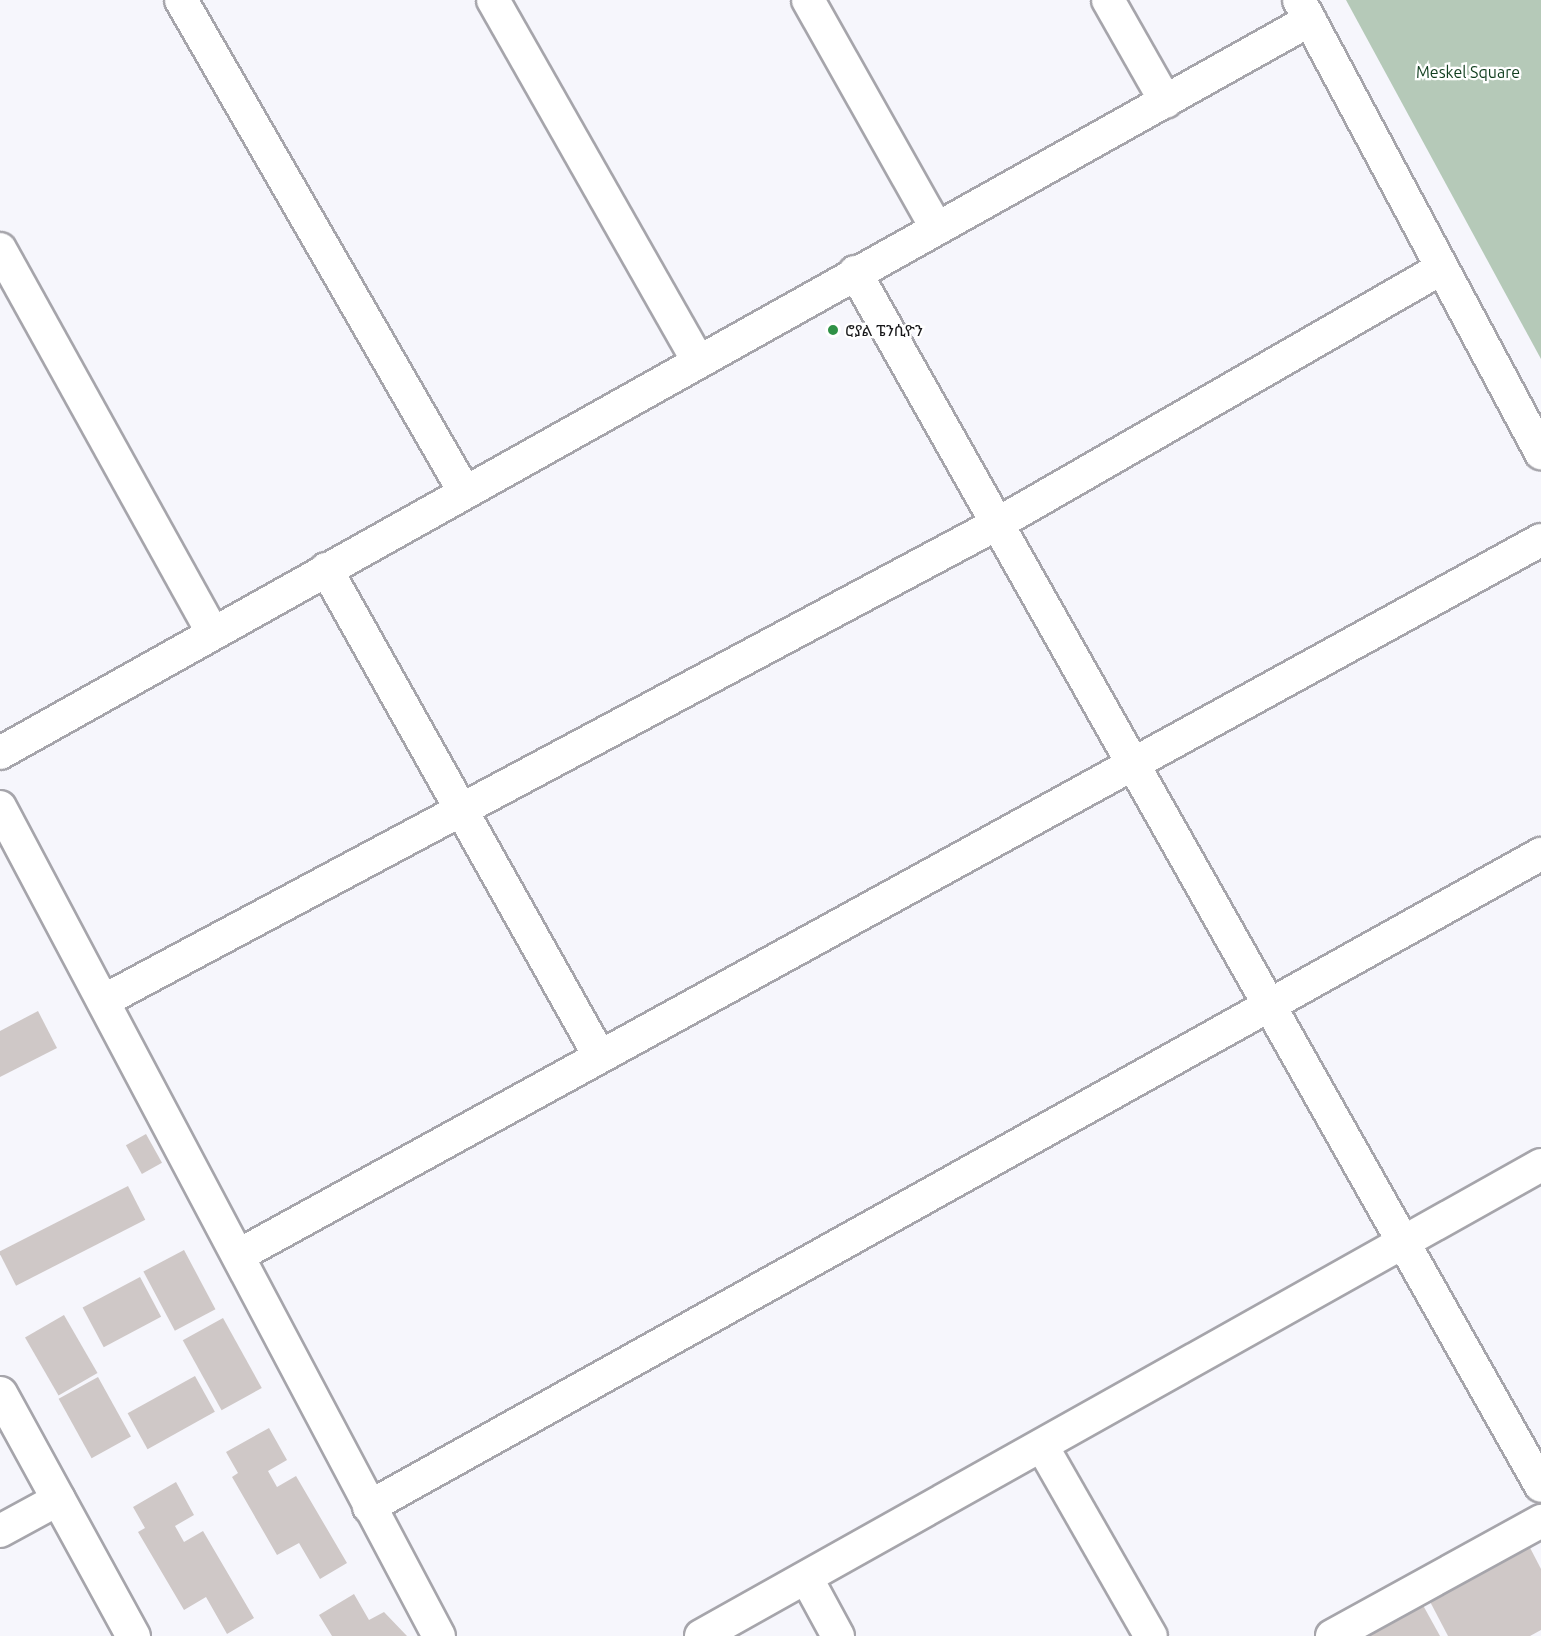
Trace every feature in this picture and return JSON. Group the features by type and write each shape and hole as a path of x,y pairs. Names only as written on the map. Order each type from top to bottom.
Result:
{"street":[{"path":"181,0 464,491"},
{"path":"493,0 697,359"},
{"path":"808,0 936,228"},
{"path":"1108,0 1166,102"},
{"path":"0,753 212,631 697,359 1166,102 1304,10 1541,453"},
{"path":"0,249 212,631"},
{"path":"105,1000 461,813 997,524 1442,268"},
{"path":"855,272 997,524 1135,761 1271,1009 1541,1486"},
{"path":"241,1254 599,1055 1541,540"},
{"path":"326,569 599,1055"},
{"path":"0,807 241,1254 369,1507 440,1636"},
{"path":"369,1507 1271,1009 1541,854"},
{"path":"701,1636 807,1579 1541,1165"},
{"path":"0,1394 133,1636"},
{"path":"1042,1446 1151,1636"},
{"path":"0,1531 59,1499"},
{"path":"1332,1636 1541,1521"},
{"path":"807,1579 838,1636"}],"green space":[{"name":"Meskel Square","path":"1346,0 1541,0 1541,359"}],"building":[{"path":"38,1011 57,1048 0,1077 0,1031"},
{"path":"146,1134 162,1163 142,1174 126,1145"},
{"path":"128,1186 145,1220 16,1286 0,1251"},
{"path":"184,1250 215,1309 175,1331 143,1272"},
{"path":"140,1277 161,1317 104,1347 83,1308"},
{"path":"64,1315 98,1373 59,1396 25,1338"},
{"path":"223,1318 262,1388 222,1410 183,1340"},
{"path":"195,1376 215,1412 148,1449 128,1413"},
{"path":"98,1377 131,1436 92,1458 59,1399"},
{"path":"269,1428 287,1460 268,1471 277,1487 296,1476 347,1563 320,1579 299,1543 277,1555 232,1477 238,1473 226,1452"},
{"path":"176,1482 194,1515 175,1526 184,1542 203,1531 254,1618 227,1634 206,1597 184,1610 138,1532 145,1528 133,1507"},
{"path":"1526,1540 1541,1569 1541,1630 1530,1636 1448,1636 1426,1594"},
{"path":"354,1594 369,1620 384,1612 407,1636 332,1636 319,1615"},
{"path":"1419,1598 1440,1636 1354,1636"}],"place":[{"name":"ሮያል ፔንሲዮን","path":"833,330"}]}
